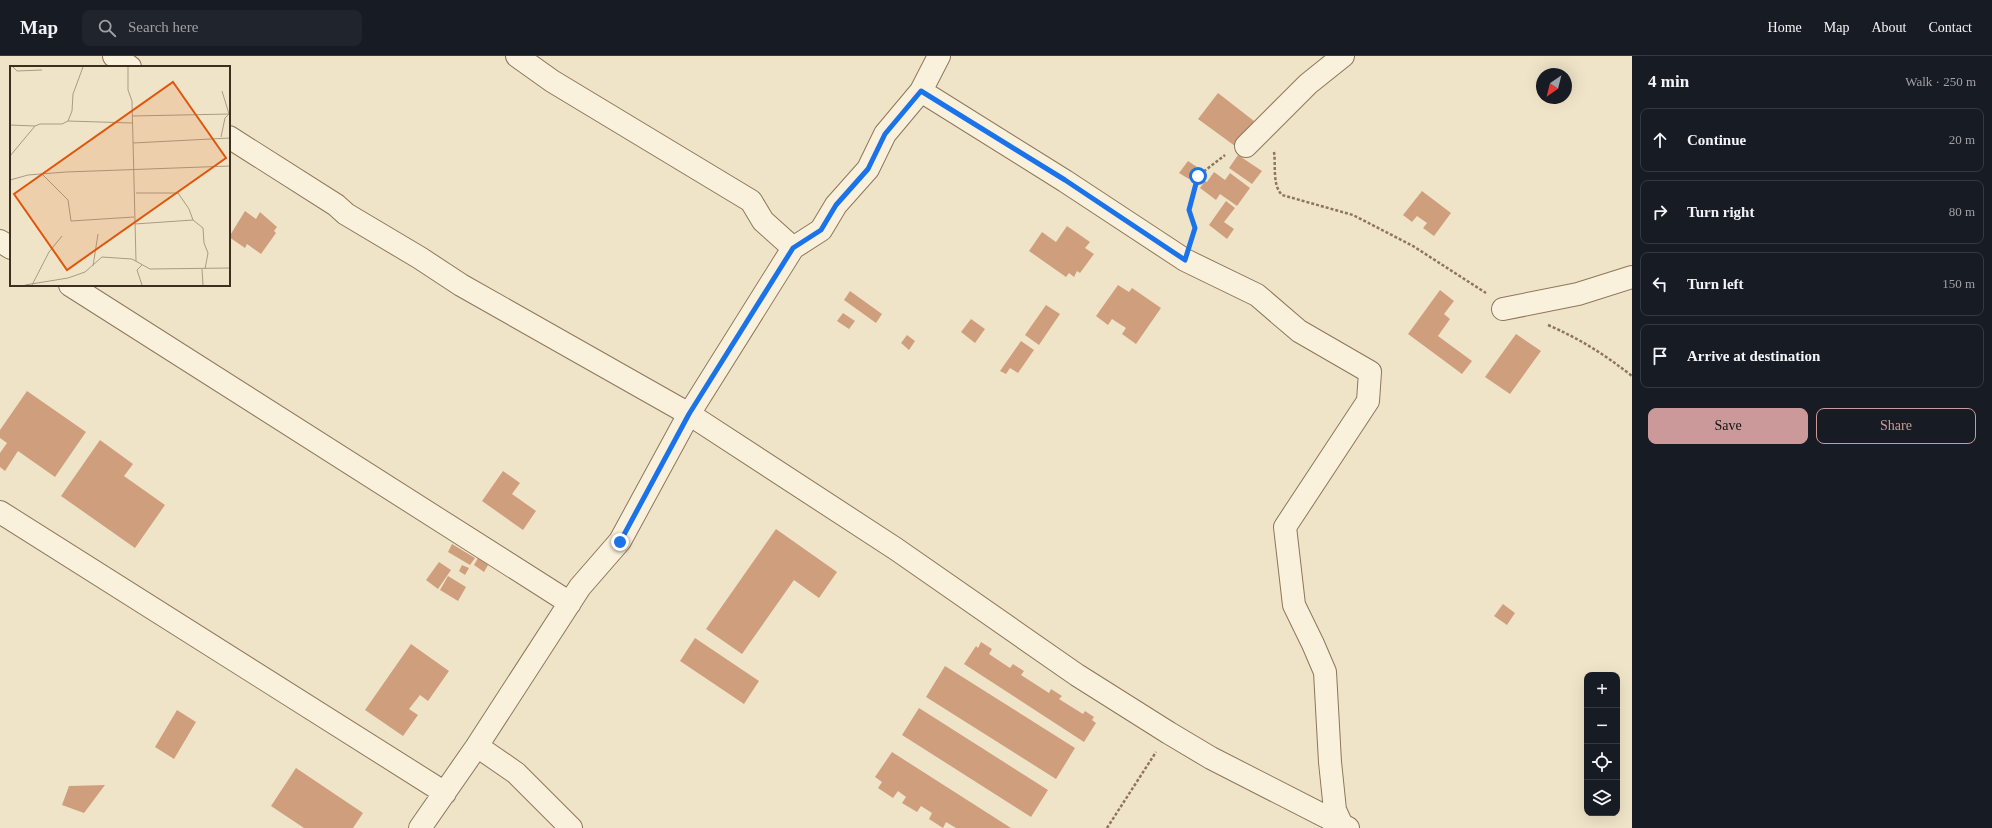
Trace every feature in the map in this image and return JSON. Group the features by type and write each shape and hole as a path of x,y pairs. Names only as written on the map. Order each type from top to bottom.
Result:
{"street":[{"path":"114,56 129,66"},
{"path":"517,56 552,81 751,201 763,221 793,248"},
{"path":"420,828 477,746 580,587 620,542 689,414 793,248 821,230 836,205 868,169 885,134 921,91 939,56"},
{"path":"1246,146 1308,84 1344,56"},
{"path":"921,91 1065,180 1185,260 1257,294 1299,331 1370,372 1368,401 1285,527 1294,605 1325,672 1330,762 1335,810 1345,826"},
{"path":"230,138 336,205 346,214 420,258 461,285 552,335 689,414 896,549 1077,675 1169,733 1218,762 1345,826"},
{"path":"0,240 10,247"},
{"path":"1503,309 1578,294 1632,277"},
{"path":"72,286 570,603"},
{"path":"0,512 445,793"},
{"path":"477,746 516,773 571,828"}],"path":[{"path":"1185,260 1195,228 1189,210 1198,176 1237,147 1268,143 1273,147 1275,175 1278,191 1282,195 1353,215 1443,264 1483,291 1503,309"},
{"path":"1547,324 1579,338 1606,355 1632,376"},
{"path":"1106,828 1169,733"}],"building":[{"path":"1218,93 1254,121 1235,146 1198,119"},
{"path":"1238,155 1262,171 1252,184 1229,168"},
{"path":"1188,161 1197,167 1189,179 1179,173"},
{"path":"1214,172 1225,180 1230,173 1250,188 1237,206 1220,194 1216,200 1200,188 1205,181 1207,182"},
{"path":"1422,191 1451,213 1434,236 1423,228 1427,223 1417,216 1412,222 1403,215"},
{"path":"1226,201 1235,208 1224,222 1234,229 1227,239 1209,225"},
{"path":"245,211 256,219 260,212 277,227 274,231 276,233 261,254 247,244 245,248 230,238"},
{"path":"1067,226 1090,242 1085,248 1094,254 1080,273 1077,271 1074,277 1069,273 1066,277 1029,251 1042,232 1056,242"},
{"path":"1118,285 1129,292 1132,288 1161,308 1136,344 1122,334 1126,328 1112,319 1108,325 1096,316"},
{"path":"1440,290 1454,301 1444,314 1450,319 1438,336 1472,361 1462,374 1408,334"},
{"path":"850,291 882,314 876,323 844,300"},
{"path":"1046,305 1060,314 1039,345 1025,335"},
{"path":"843,313 855,321 849,329 837,321"},
{"path":"971,319 985,329 975,343 961,332"},
{"path":"1516,334 1541,351 1510,394 1485,377"},
{"path":"907,335 915,341 909,350 901,343"},
{"path":"1021,341 1034,350 1018,373 1010,368 1006,374 1000,371"},
{"path":"27,391 86,432 55,477 18,451 5,471 0,467 0,453 7,443 0,438 0,430"},
{"path":"100,440 133,464 124,476 165,505 135,548 61,496"},
{"path":"503,471 520,483 512,494 536,511 523,530 482,501"},
{"path":"776,529 837,572 819,598 794,580 742,654 706,629"},
{"path":"452,544 475,558 470,565 448,552"},
{"path":"478,558 488,565 484,572 474,565"},
{"path":"439,562 451,570 438,589 426,580"},
{"path":"462,565 469,568 465,575 459,571"},
{"path":"448,576 466,587 458,601 440,590"},
{"path":"1503,604 1515,613 1507,625 1494,616"},
{"path":"695,638 759,681 744,704 680,661"},
{"path":"981,642 992,649 989,654 1010,668 1013,664 1024,671 1021,675 1049,693 1051,689 1062,696 1059,699 1083,714 1085,711 1094,717 1092,720 1096,723 1084,742 964,664 976,646 978,648"},
{"path":"411,644 449,671 428,701 420,695 409,709 418,715 403,736 365,710"},
{"path":"945,666 1075,748 1056,779 926,697"},
{"path":"919,708 1048,790 1031,817 902,735"},
{"path":"177,710 196,722 174,759 155,747"},
{"path":"892,752 1011,828 956,828 946,822 943,828 929,819 932,813 921,806 917,812 902,803 906,797 898,791 893,798 878,788 882,782 875,777"},
{"path":"296,768 363,813 353,828 304,828 271,806"},
{"path":"105,785 84,813 62,805 69,786"}],"route":[{"path":"620,542 689,414 793,248 821,230 836,205 868,169 885,134 921,91 1065,180 1185,260 1195,228 1189,210 1198,176"}]}
